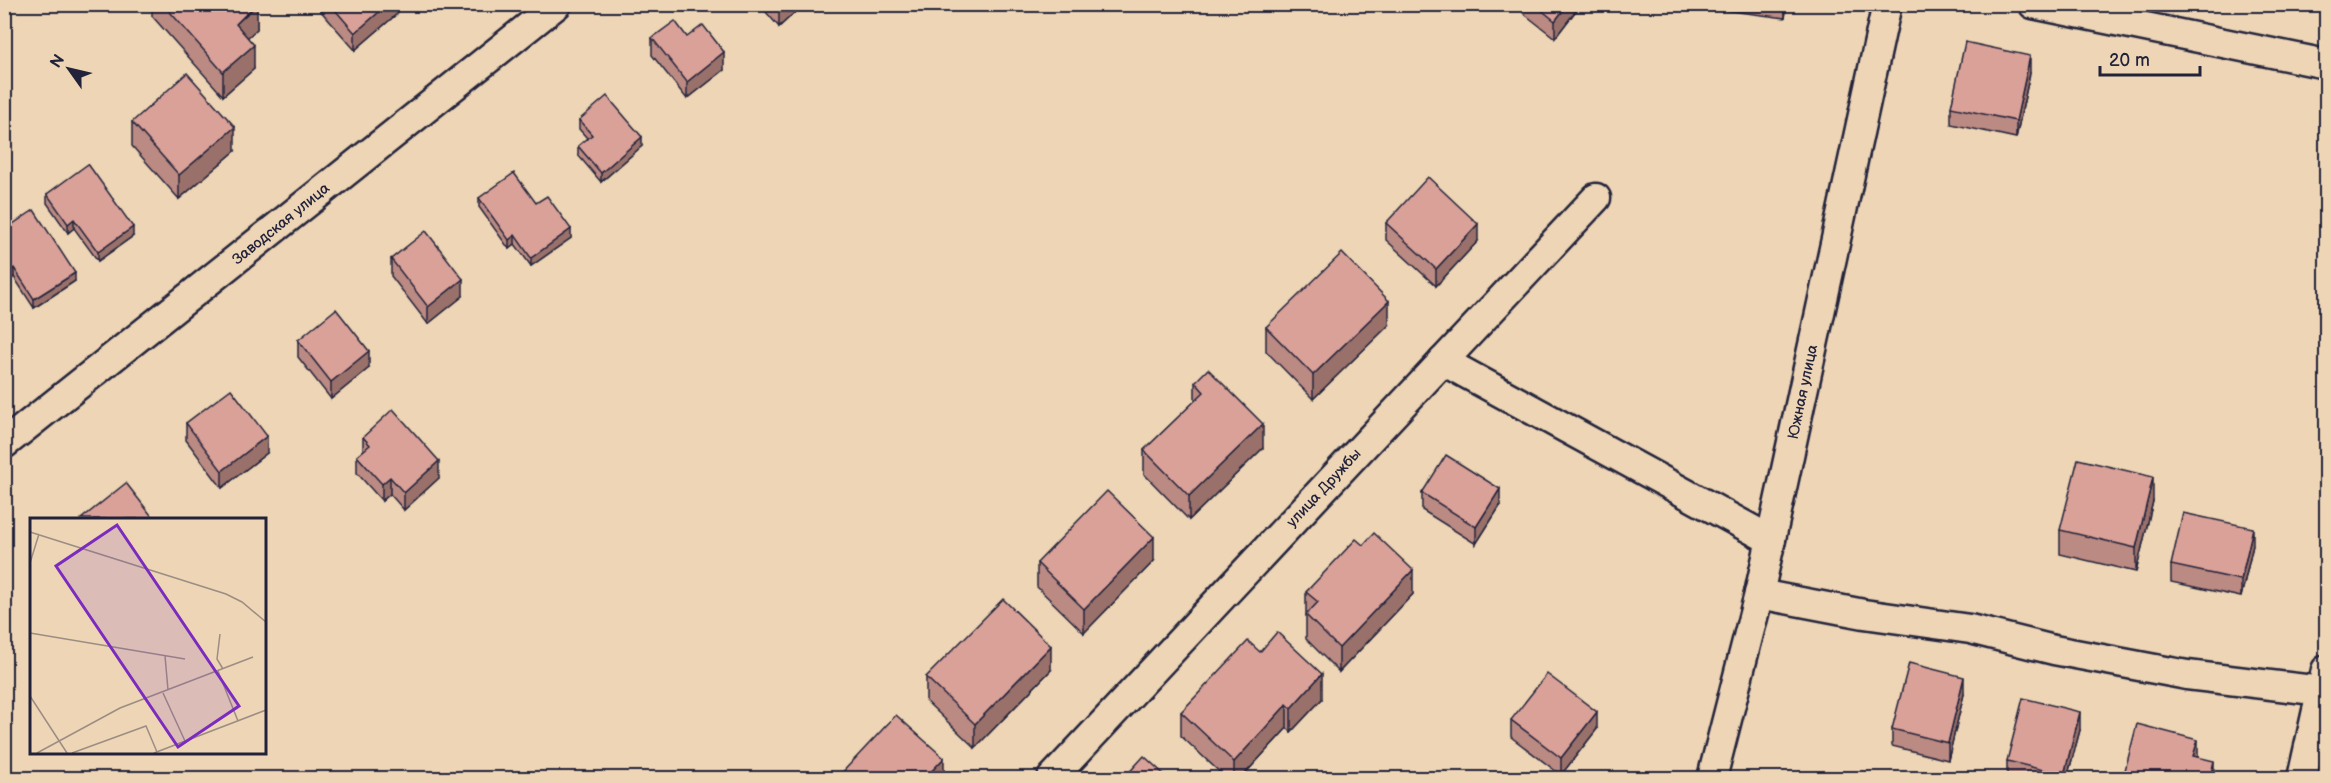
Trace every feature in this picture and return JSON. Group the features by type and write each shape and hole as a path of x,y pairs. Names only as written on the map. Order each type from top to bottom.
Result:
{"street":[{"name":"Заводская улица","path":"4,444 557,4"},
{"name":"Южная улица","path":"1712,778 1759,594 1887,4"},
{"path":"2033,4 2326,64"},
{"name":"улица Дружбы","path":"1052,778 1596,198"},
{"path":"1443,361 1771,540"},
{"path":"1759,594 1864,614 1970,629 2054,650 2187,675 2324,681 2302,778"}],"building":[{"path":"163,4 256,4 236,24 254,45 223,72"},
{"path":"330,4 388,4 355,33"},
{"path":"774,4 785,4 779,10"},
{"path":"1534,4 1568,4 1555,21"},
{"path":"675,21 687,37 703,25 724,52 687,82 652,38"},
{"path":"1965,42 2030,56 2016,121 1951,107"},
{"path":"187,73 235,127 179,175 132,122"},
{"path":"607,96 642,137 601,173 578,146 592,135 579,120"},
{"path":"88,164 133,227 98,252 74,219 68,224 47,194"},
{"path":"514,173 536,203 547,196 571,229 531,258 515,235 509,240 479,198"},
{"path":"1428,177 1478,224 1436,269 1386,223"},
{"path":"34,210 75,273 34,299 14,268 8,272 4,267 4,230"},
{"path":"426,231 463,279 428,307 391,259"},
{"path":"1342,253 1389,301 1313,375 1266,327"},
{"path":"336,309 369,351 331,382 298,340"},
{"path":"1208,369 1263,424 1189,496 1144,450 1204,392 1195,382"},
{"path":"231,389 267,436 222,471 186,423"},
{"path":"393,409 439,461 404,493 390,477 382,484 357,456 370,445 363,437"},
{"path":"1446,455 1500,489 1476,527 1422,493"},
{"path":"2078,459 2153,477 2136,548 2060,530"},
{"path":"126,483 153,518 82,518"},
{"path":"1107,491 1154,537 1084,609 1037,563"},
{"path":"2183,513 2253,528 2241,580 2171,565"},
{"path":"1374,533 1413,570 1339,648 1306,615 1318,602 1306,592 1356,539 1363,545"},
{"path":"1003,599 1051,646 975,724 926,677"},
{"path":"1277,632 1322,674 1291,708 1287,704 1234,762 1181,712 1248,641 1260,652"},
{"path":"1909,663 1964,677 1948,743 1892,729"},
{"path":"1547,674 1597,712 1561,758 1511,720"},
{"path":"2023,698 2080,712 2064,775 2007,761"},
{"path":"896,715 944,758 925,778 837,778"},
{"path":"2137,724 2198,740 2193,756 2214,761 2210,778 2123,778"},
{"path":"1144,756 1168,778 1124,778"}]}
